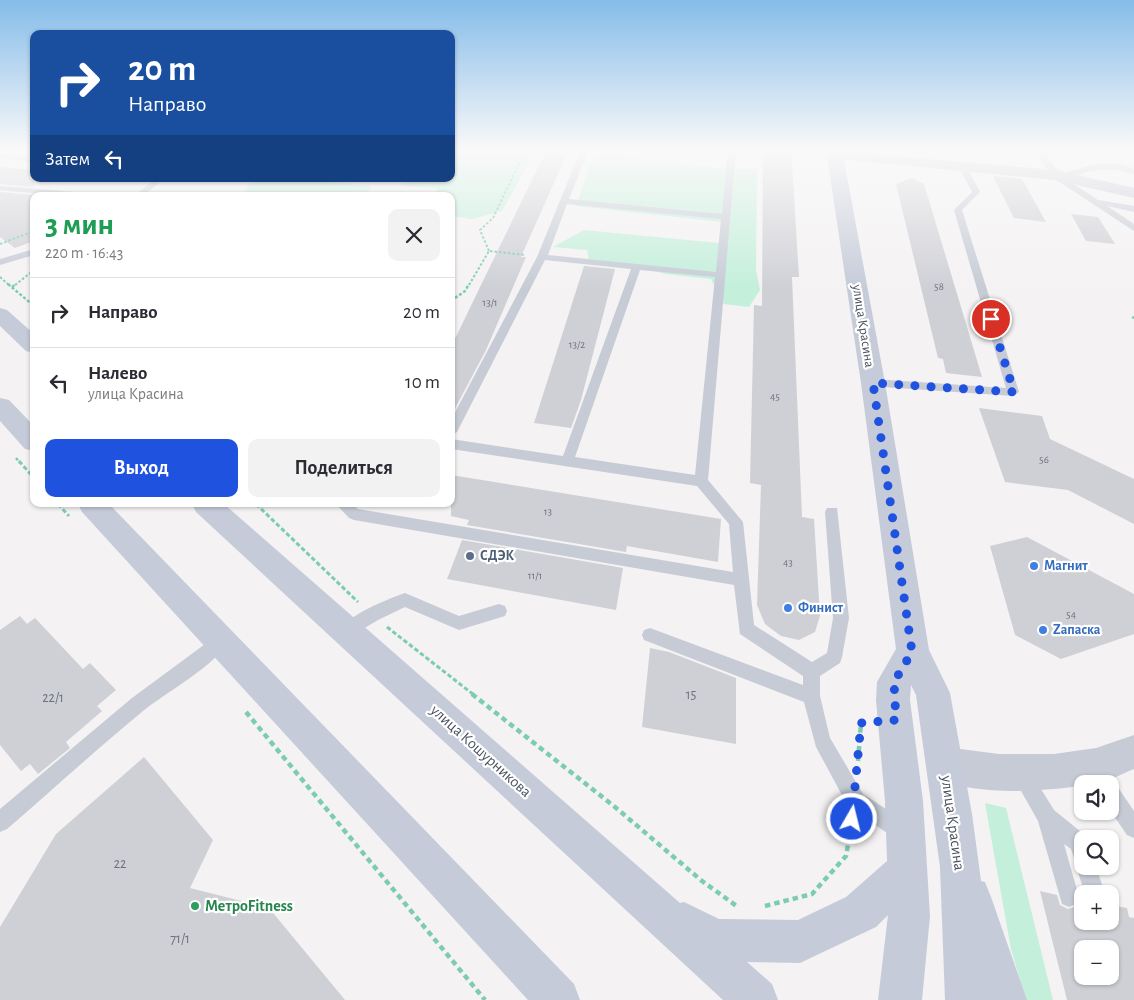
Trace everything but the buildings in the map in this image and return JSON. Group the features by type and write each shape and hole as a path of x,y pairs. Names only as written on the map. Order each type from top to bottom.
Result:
{"main road":[{"name":"улица Красина","path":"841,196 873,383 912,652 933,693 945,765 960,867 966,1000"},
{"path":"0,314 30,342"},
{"path":"4,417 30,439"},
{"name":"улица Кошурникова","path":"210,507 360,623 647,902 756,1000"},
{"path":"81,511 220,641 551,996"},
{"path":"900,1000 910,916 894,682 912,652"},
{"path":"647,902 716,940 800,942 861,912 906,851"},
{"path":"960,867 1005,1000"}],"street":[{"path":"1109,775 1134,752"},
{"path":"945,765 976,772 1019,773 1074,778"}],"lane":[{"path":"455,424 542,257 566,196"},
{"path":"701,481 727,196"},
{"path":"873,383 1014,392 958,210 972,196"},
{"path":"1086,196 1134,228"},
{"path":"564,201 725,217"},
{"path":"1093,201 1134,209"},
{"path":"0,262 30,253"},
{"path":"542,257 720,275"},
{"path":"568,460 637,266"},
{"path":"455,445 701,481 736,522 746,629 812,672"},
{"path":"346,507 354,514 741,580"},
{"path":"812,672 834,657 841,618 832,512"},
{"path":"360,623 405,600 459,623 499,611"},
{"path":"650,635 811,696"},
{"path":"0,822 138,704 201,659 220,641"},
{"path":"812,672 811,696 822,741 856,801 906,851"},
{"path":"1019,773 1047,817 1069,897"},
{"path":"1119,806 1134,828"},
{"path":"1047,817 1074,839"}],"path":[{"path":"489,251 480,230 494,218 503,196"},
{"path":"0,244 30,233"},
{"path":"489,251 542,257"},
{"path":"455,298 465,291 489,251"},
{"path":"12,287 30,273"},
{"path":"0,276 30,303"},
{"path":"68,507 81,511"},
{"path":"259,507 360,623 615,807 702,882 745,911"},
{"path":"244,710 485,1000"},
{"path":"755,909 812,894 846,856 856,801 861,723 896,720"}],"green space":[{"path":"455,196 511,196 502,211 472,219 455,217"},
{"path":"580,196 757,196 756,270 760,290 749,307 724,304 711,279 666,274 630,265 589,259 587,250 553,247 584,230 719,243 722,222 576,206"},
{"path":"985,803 1006,808 1053,1000 1026,1000 1011,949"}],"place":[{"name":"СДЭК","path":"470,556"},
{"name":"Магнит","path":"1034,566"},
{"name":"Финист","path":"788,608"},
{"name":"Zапаска","path":"1043,630"},
{"name":"МетроFitness","path":"195,906"}],"route":[{"path":"852,819 856,801 861,723 896,720 893,700 894,682 912,652 873,383 1014,392 991,319"}]}
